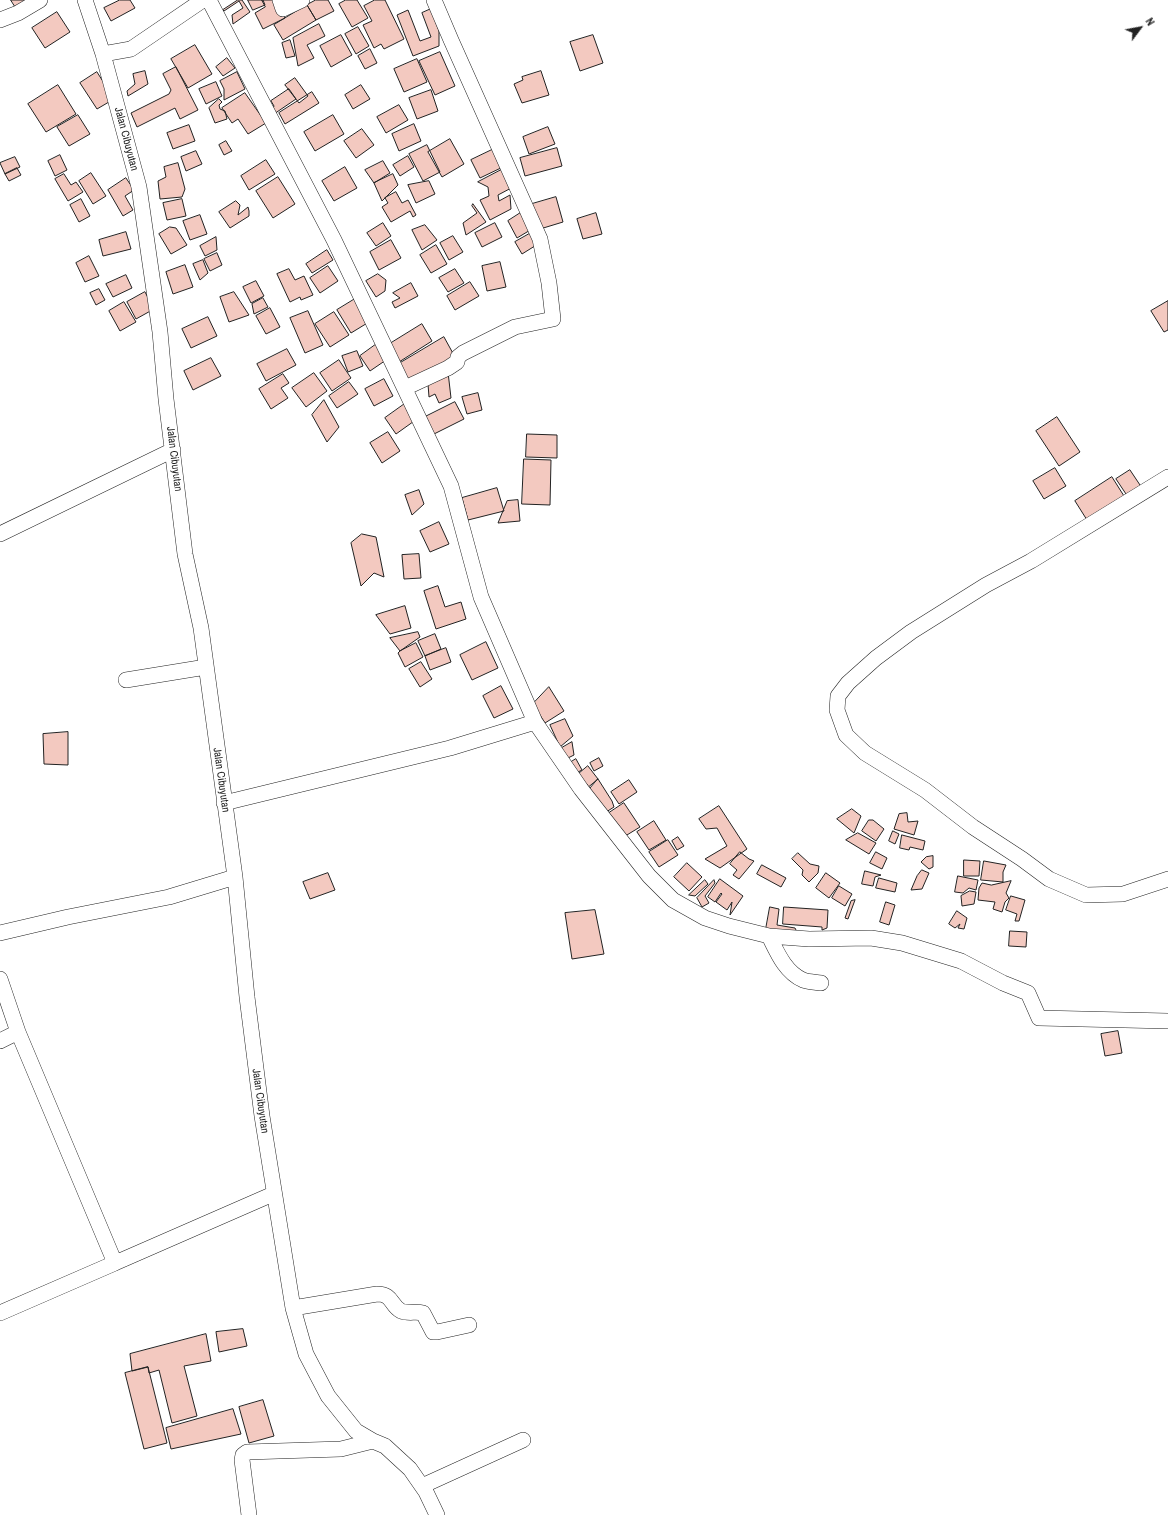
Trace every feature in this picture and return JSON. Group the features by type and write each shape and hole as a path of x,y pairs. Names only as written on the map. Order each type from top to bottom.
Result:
{"street":[{"path":"0,20 18,13 40,0"},
{"name":"Jalan Cibuyutan","path":"85,0 103,54 139,187 160,332 166,399 185,554 202,628 235,877 249,1013 262,1116 293,1308 306,1354 328,1396 356,1431 385,1446 410,1469 422,1486 437,1515"},
{"path":"103,54 131,49 203,0"},
{"path":"209,0 334,240 451,486 481,597 535,722 581,789 649,876 673,900 705,918 769,936 809,939 871,938 902,943 936,952 961,961 993,979 1028,993 1039,1018 1168,1021"},
{"path":"280,0 283,8 302,0"},
{"path":"405,388 448,368 457,362 460,355 463,353 515,328 553,319 549,283 540,239 450,40 434,0"},
{"path":"0,534 173,450"},
{"path":"1168,478 1031,561 986,585 911,632 876,658 848,683 838,696 837,710 846,735 865,753 924,790 973,827 1022,859 1049,879 1086,895 1123,894 1168,879"},
{"path":"126,680 206,667"},
{"path":"224,803 450,748 535,722"},
{"path":"0,934 68,917 169,897 235,877"},
{"path":"769,936 779,956 791,973 804,980 821,983"},
{"path":"0,979 18,1032 115,1263"},
{"path":"0,1041 18,1032"},
{"path":"0,1313 274,1194"},
{"path":"293,1308 384,1294 390,1298 402,1312 423,1313 433,1332 469,1326"},
{"path":"422,1486 523,1440"},
{"path":"249,1515 242,1460 243,1455 247,1452 341,1449 373,1441"}],"building":[{"path":"11,0 36,0 18,11"},
{"path":"120,0 130,0 135,8 111,21 104,8"},
{"path":"238,0 242,0 250,12 233,24 232,15 243,8 239,1 224,11 223,10"},
{"path":"248,0 263,0 265,5 253,10"},
{"path":"262,0 276,0 285,18 263,29 255,13 265,7"},
{"path":"316,0 328,0 334,11 316,20 307,5"},
{"path":"346,0 357,0 368,18 352,27 339,4"},
{"path":"375,0 385,0 404,39 384,49 381,44 374,48 363,25 372,21 364,6"},
{"path":"307,5 316,20 283,40 274,25"},
{"path":"431,9 439,31 439,46 413,56 397,15 408,10 420,41 431,37 422,13"},
{"path":"57,12 70,32 45,48 32,28"},
{"path":"319,24 325,36 307,45 314,58 298,66 293,38"},
{"path":"358,27 369,46 356,54 345,34"},
{"path":"341,35 352,55 331,67 320,46"},
{"path":"593,35 603,63 580,71 570,42"},
{"path":"290,40 295,56 286,58 282,43"},
{"path":"195,45 212,74 188,88 171,59"},
{"path":"370,49 377,63 365,69 358,56"},
{"path":"440,52 455,86 435,95 419,61"},
{"path":"227,58 235,68 223,76 216,67"},
{"path":"417,59 427,82 404,92 394,69"},
{"path":"176,67 198,110 180,119 175,108 137,127 131,113 169,94 171,90 163,74"},
{"path":"145,71 148,84 128,96 127,91 135,84 133,74"},
{"path":"541,71 549,95 522,103 514,84 523,80 522,77"},
{"path":"97,72 114,99 97,109 80,83"},
{"path":"237,72 245,89 224,100 224,89 220,81"},
{"path":"295,78 308,96 299,103 285,85"},
{"path":"216,82 222,96 206,104 199,89"},
{"path":"58,85 76,114 46,132 28,104"},
{"path":"361,85 370,99 353,109 345,95"},
{"path":"289,89 296,99 274,114 272,111 274,106 271,101"},
{"path":"431,90 438,111 417,119 409,98"},
{"path":"312,92 319,103 285,124 279,113"},
{"path":"245,93 266,123 248,134 238,119 232,123 222,108"},
{"path":"219,99 222,102 219,105 220,109 225,111 227,119 215,123 209,108"},
{"path":"399,105 408,120 386,133 377,117"},
{"path":"78,115 90,134 69,146 57,127"},
{"path":"333,115 344,134 315,151 304,132"},
{"path":"414,124 421,141 399,151 392,134"},
{"path":"189,125 195,141 173,149 167,133"},
{"path":"548,127 555,144 529,154 523,137"},
{"path":"362,129 374,145 356,158 344,141"},
{"path":"450,139 464,164 442,177 428,152"},
{"path":"226,141 232,151 224,155 219,145"},
{"path":"427,145 440,172 423,181 409,154"},
{"path":"496,148 505,166 480,178 471,160"},
{"path":"557,148 562,166 525,176 520,158"},
{"path":"196,151 202,164 186,171 181,157"},
{"path":"60,155 67,170 55,176 48,161"},
{"path":"408,156 414,167 400,176 393,165"},
{"path":"15,157 20,167 5,174 0,163"},
{"path":"266,160 275,174 249,190 241,176"},
{"path":"383,161 390,173 374,183 365,170"},
{"path":"178,163 185,189 182,197 160,199 158,181 166,177 164,167"},
{"path":"345,167 357,188 334,201 322,181"},
{"path":"17,168 21,175 9,181 5,174"},
{"path":"505,168 515,186 498,195 499,201 510,195 511,209 490,220 480,200 489,196 488,187 478,182"},
{"path":"91,173 106,196 93,204 79,181"},
{"path":"64,174 71,185 76,182 83,192 68,201 55,179"},
{"path":"393,174 398,185 382,201 374,183"},
{"path":"278,177 295,204 273,218 256,191"},
{"path":"126,178 134,190 125,196 133,210 123,216 108,190"},
{"path":"429,181 435,194 416,203 408,185"},
{"path":"396,192 402,203 408,200 416,215 413,217 410,211 391,222 382,207 388,203 385,198"},
{"path":"556,197 563,222 540,229 532,204"},
{"path":"81,199 90,216 79,222 70,205"},
{"path":"182,199 186,216 167,220 163,203"},
{"path":"236,201 240,205 238,215 248,207 249,216 230,228 219,212"},
{"path":"473,204 486,222 466,235 463,223 477,213 472,206"},
{"path":"522,212 532,229 517,238 508,221"},
{"path":"596,213 602,234 583,239 577,219"},
{"path":"200,215 207,234 190,240 183,221"},
{"path":"383,223 391,236 376,246 367,233"},
{"path":"495,223 502,237 482,247 475,233"},
{"path":"425,225 437,240 422,250 412,230"},
{"path":"170,227 176,228 187,245 171,254 159,234"},
{"path":"126,232 131,249 103,256 99,240"},
{"path":"531,233 538,244 522,254 515,242"},
{"path":"453,236 463,252 449,260 440,243"},
{"path":"216,237 217,250 205,256 200,246"},
{"path":"391,240 401,258 379,270 370,252"},
{"path":"436,245 447,264 431,273 420,255"},
{"path":"327,250 333,260 312,273 306,264"},
{"path":"217,253 222,265 210,271 204,259"},
{"path":"89,256 99,276 85,282 76,263"},
{"path":"203,260 208,273 200,280 193,264"},
{"path":"500,262 506,287 487,291 482,266"},
{"path":"185,265 193,287 173,294 166,272"},
{"path":"328,266 338,281 320,293 310,278"},
{"path":"289,269 295,280 304,276 313,295 301,300 300,297 290,302 277,274"},
{"path":"455,269 464,283 448,292 439,278"},
{"path":"378,274 386,280 385,291 376,297 366,281"},
{"path":"126,275 132,288 113,297 106,284"},
{"path":"256,281 264,296 251,303 243,287"},
{"path":"470,282 479,296 455,310 447,296"},
{"path":"411,283 418,296 395,308 392,302 400,298 393,293"},
{"path":"99,289 105,300 96,305 90,293"},
{"path":"145,292 154,309 136,319 127,302"},
{"path":"234,292 249,315 229,322 220,297"},
{"path":"263,298 268,307 254,314 252,304"},
{"path":"355,299 369,322 351,333 337,310"},
{"path":"1168,301 1168,330 1164,332 1151,311"},
{"path":"124,302 136,322 120,331 109,311"},
{"path":"270,308 280,327 266,334 256,316"},
{"path":"308,311 323,345 305,353 290,318"},
{"path":"334,312 349,335 330,347 315,324"},
{"path":"208,317 217,336 191,348 182,329"},
{"path":"422,324 432,341 399,362 388,345"},
{"path":"444,337 455,357 408,385 397,365"},
{"path":"378,343 389,358 370,371 360,356"},
{"path":"287,349 296,365 266,381 257,364"},
{"path":"357,351 363,366 348,372 342,356"},
{"path":"211,358 221,376 193,390 184,371"},
{"path":"339,360 351,378 332,391 320,373"},
{"path":"448,372 451,398 439,403 435,394 429,397 428,384"},
{"path":"314,373 327,391 306,407 292,388"},
{"path":"283,374 289,383 281,388 288,398 271,409 259,389"},
{"path":"384,379 393,396 374,406 365,389"},
{"path":"349,382 358,394 337,408 329,396"},
{"path":"478,393 482,410 467,414 462,397"},
{"path":"324,400 339,427 327,442 312,415"},
{"path":"455,402 464,419 434,434 425,417"},
{"path":"406,403 417,419 396,434 385,418"},
{"path":"1057,417 1080,452 1059,466 1036,431"},
{"path":"388,432 400,451 382,463 370,443"},
{"path":"527,434 557,435 557,458 526,457"},
{"path":"524,459 551,460 550,505 522,504"},
{"path":"1055,468 1066,486 1044,499 1033,481"},
{"path":"1130,470 1142,488 1128,497 1116,479"},
{"path":"1112,477 1124,496 1087,520 1075,501"},
{"path":"497,488 504,511 468,520 462,498"},
{"path":"419,490 424,504 412,515 405,495"},
{"path":"518,500 520,521 498,523 507,501"},
{"path":"439,522 449,544 430,552 420,531"},
{"path":"362,534 376,537 384,577 374,573 361,586 351,543"},
{"path":"419,554 421,578 404,579 402,555"},
{"path":"438,586 445,607 461,602 466,619 436,629 424,591"},
{"path":"405,606 411,628 390,634 376,615"},
{"path":"418,632 420,637 400,651 390,638"},
{"path":"435,634 441,649 425,656 418,641"},
{"path":"486,642 498,668 472,680 460,655"},
{"path":"416,643 423,657 405,667 398,653"},
{"path":"446,648 451,662 430,670 425,656"},
{"path":"421,662 432,679 420,687 409,669"},
{"path":"501,686 513,709 494,718 483,696"},
{"path":"549,687 564,711 545,723 533,704"},
{"path":"565,719 573,736 560,747 550,725"},
{"path":"68,732 68,765 44,764 43,734"},
{"path":"572,742 574,755 566,759 560,749"},
{"path":"599,758 603,766 594,771 590,763"},
{"path":"576,759 582,770 574,774 568,764"},
{"path":"588,766 598,779 586,789 575,777"},
{"path":"598,779 612,801 614,807 603,814 588,791"},
{"path":"629,780 637,792 619,804 611,792"},
{"path":"624,803 640,827 622,838 606,815"},
{"path":"719,806 747,849 720,868 705,859 727,846 717,828 706,829 699,819"},
{"path":"852,809 861,816 854,833 837,819"},
{"path":"907,813 908,822 918,821 914,835 894,829 899,814"},
{"path":"869,820 873,820 884,829 876,841 862,831"},
{"path":"654,821 666,840 649,850 637,832"},
{"path":"893,831 899,834 895,844 889,841"},
{"path":"858,833 876,843 869,854 846,840"},
{"path":"902,835 925,841 923,850 910,847 909,850 900,848"},
{"path":"678,837 684,846 677,850 672,841"},
{"path":"668,840 678,855 659,867 649,852"},
{"path":"740,852 754,861 739,879 733,875 737,870 730,864"},
{"path":"876,852 887,858 882,869 870,863"},
{"path":"798,853 810,864 819,866 818,873 809,882 802,875 803,870 792,859"},
{"path":"933,856 933,867 929,869 921,862 926,857"},
{"path":"964,860 980,861 979,876 964,876"},
{"path":"984,861 1006,865 1003,872 1003,882 981,880"},
{"path":"687,863 702,877 689,891 674,877"},
{"path":"762,865 786,878 781,887 757,874"},
{"path":"922,870 929,873 922,889 911,890 917,876"},
{"path":"865,871 881,875 875,877 873,886 862,884"},
{"path":"328,873 335,890 310,899 303,882"},
{"path":"826,873 840,883 829,898 816,888"},
{"path":"958,876 978,880 976,890 969,888 963,893 955,892"},
{"path":"879,878 897,883 895,892 876,888"},
{"path":"720,879 743,896 730,915 732,902 727,910 716,902 722,894 721,893 715,902 708,897"},
{"path":"705,880 708,884 695,896 689,895"},
{"path":"714,880 715,883 705,896 709,903 702,907 697,898"},
{"path":"1011,881 1006,893 1009,898 1005,902 1002,912 993,909 995,902 978,900 979,888 982,883 991,885"},
{"path":"839,886 852,894 845,906 832,898"},
{"path":"970,891 976,892 974,904 962,906 961,896"},
{"path":"1011,896 1025,900 1019,921 1015,921 1017,914 1006,910"},
{"path":"855,900 848,919 845,918 851,901"},
{"path":"886,902 895,905 889,925 880,922"},
{"path":"770,907 779,909 777,925 795,928 798,934 766,929"},
{"path":"784,907 828,910 827,928 822,930 822,927 783,924"},
{"path":"595,910 604,954 572,959 565,913"},
{"path":"957,911 967,918 964,929 958,928 960,924 955,928 949,924"},
{"path":"1010,931 1027,932 1026,947 1009,946"},
{"path":"1118,1031 1122,1053 1105,1056 1101,1034"},
{"path":"243,1329 247,1346 219,1352 216,1332"},
{"path":"206,1334 211,1361 184,1366 197,1416 172,1423 159,1370 149,1373 148,1367 132,1371 130,1354"},
{"path":"148,1367 167,1443 144,1449 125,1373"},
{"path":"263,1400 274,1436 249,1443 239,1407"},
{"path":"233,1409 241,1434 171,1449 166,1428"}]}
